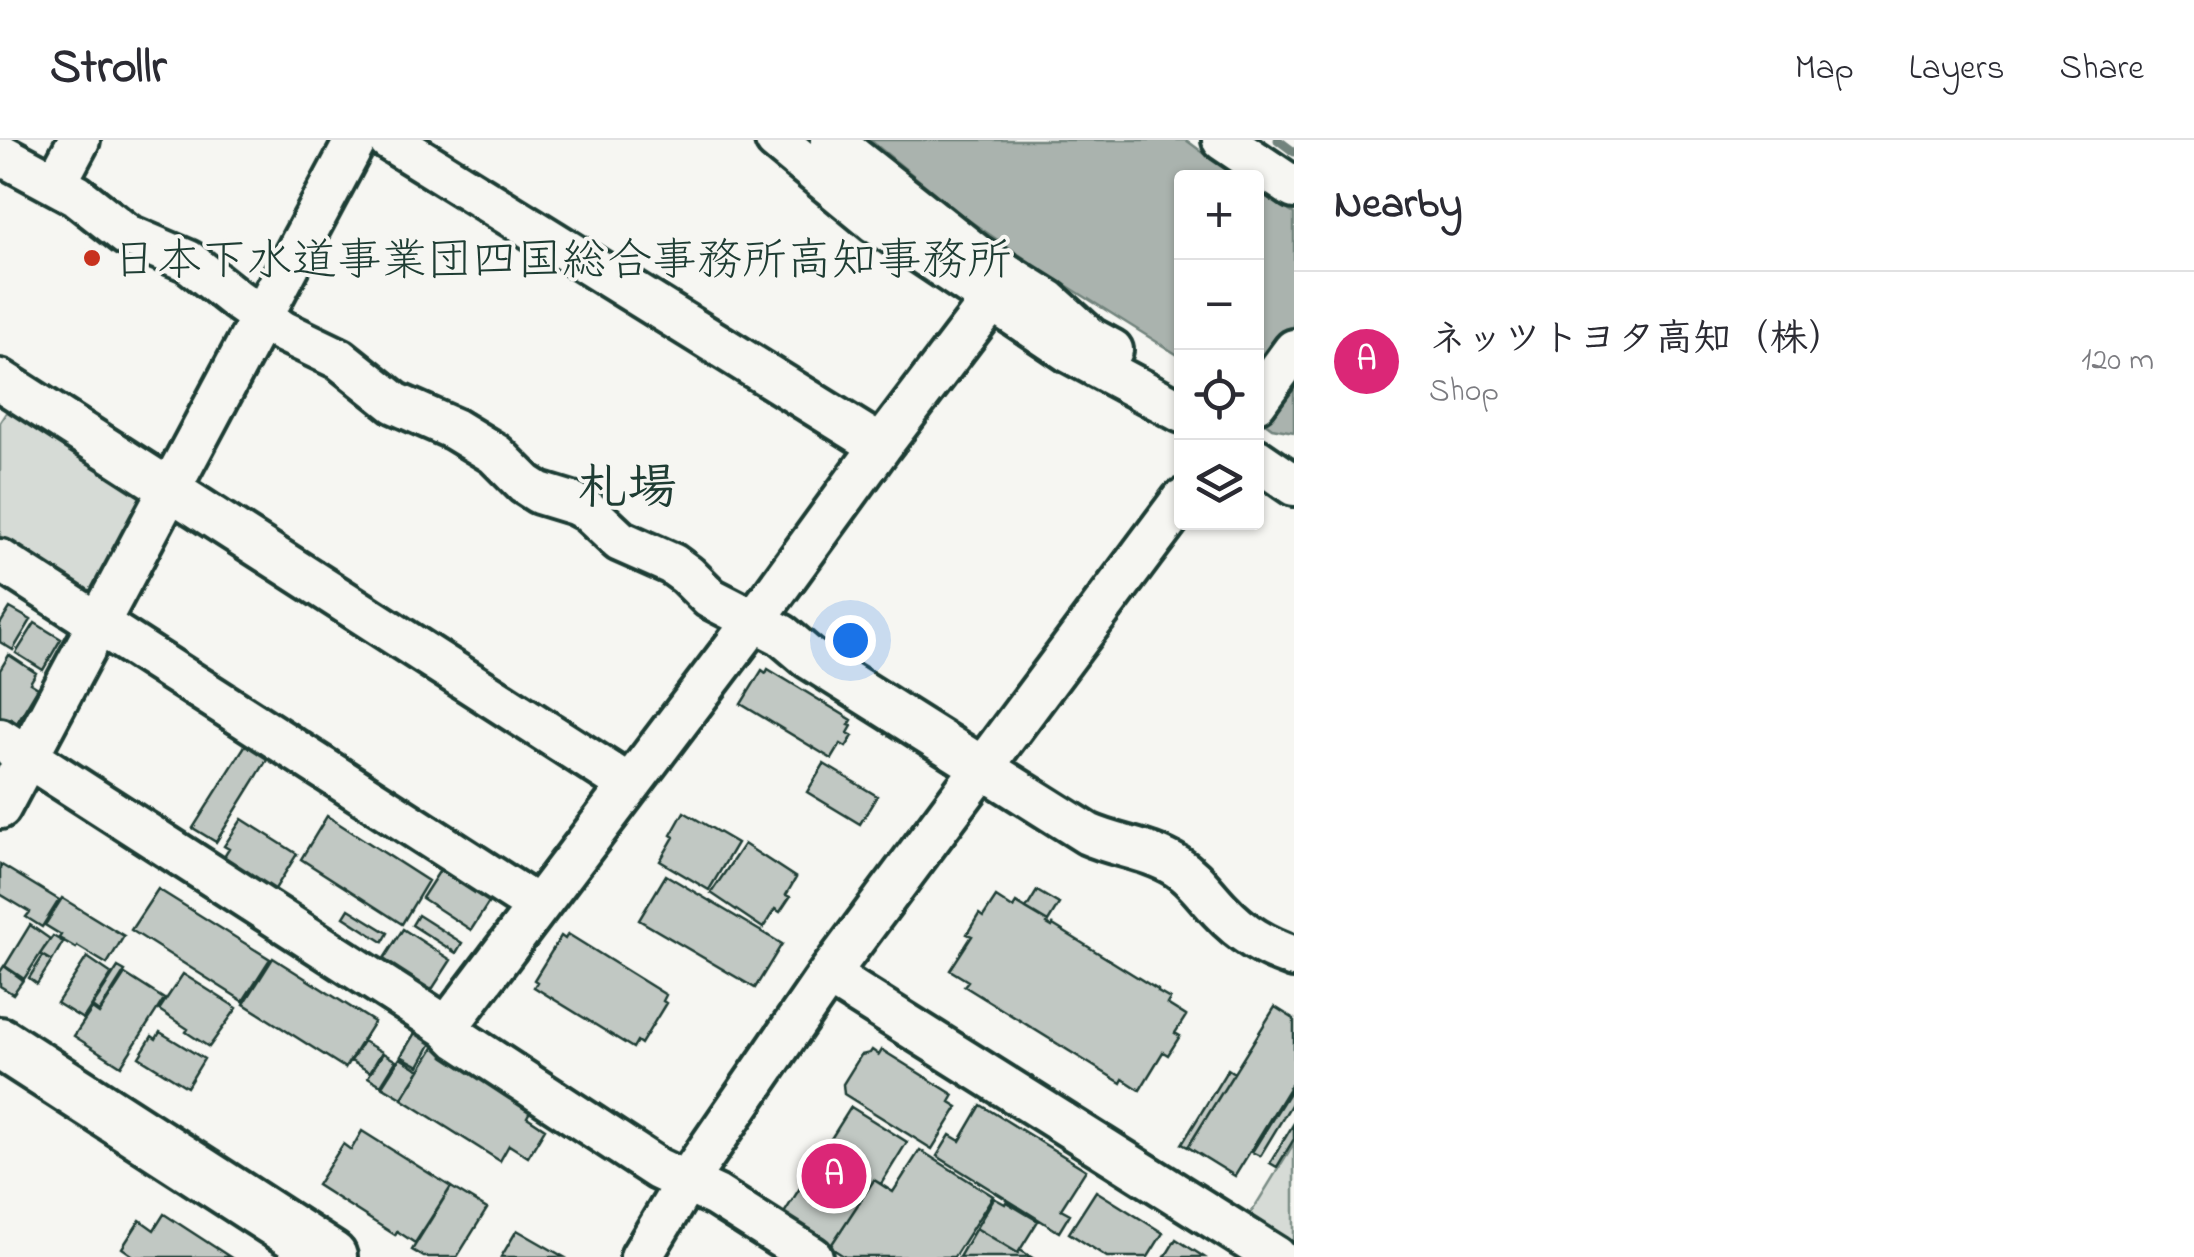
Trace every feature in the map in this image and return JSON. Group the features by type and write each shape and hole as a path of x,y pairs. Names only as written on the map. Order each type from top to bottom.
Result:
{"main road":[{"path":"0,1043 330,1257"}],"street":[{"path":"56,183 79,140"},
{"path":"0,808 14,748 98,623 356,140"},
{"path":"389,140 881,446"},
{"path":"776,140 875,222 1068,351 1174,408"},
{"path":"831,140 976,255 1049,300 1090,338 1174,384"},
{"path":"1223,140 1294,188"},
{"path":"0,154 76,195 138,241 200,268 261,317 340,359 395,403 454,429 496,454 539,493 588,510 620,541 672,564 710,598 782,636 809,658 1088,834 1146,852 1179,868 1247,935 1294,956"},
{"path":"447,1026 992,300"},
{"path":"1264,391 1294,350"},
{"path":"0,380 629,785"},
{"path":"1264,444 1294,457"},
{"path":"1264,464 1294,484"},
{"path":"641,1257 686,1182 828,975 1174,511"},
{"path":"0,560 537,906"},
{"path":"14,748 447,1026 658,1169 716,1196 812,1257"},
{"path":"828,975 1276,1257"}],"shaded area":[{"path":"870,140 1186,140 1227,170 1174,170 1174,353 964,217"},
{"path":"1264,195 1294,214 1294,432 1272,428 1264,422"},
{"path":"13,402 140,485 144,499 93,592 80,593 0,543 0,422"},
{"path":"1294,1143 1294,1251 1246,1221"}],"building":[{"path":"10,608 31,620 13,650 0,642 0,624"},
{"path":"35,623 61,639 43,670 16,653"},
{"path":"9,655 36,673 30,683 38,688 17,723 10,724 0,718 0,670"},
{"path":"768,669 852,720 848,733 853,736 846,747 841,744 832,759 741,704 762,670 766,673"},
{"path":"248,741 270,755 216,842 193,828"},
{"path":"824,764 877,796 860,824 807,792"},
{"path":"684,812 737,843 709,890 660,861"},
{"path":"327,816 428,881 402,924 301,859"},
{"path":"242,819 297,854 272,894 221,862 229,849 224,846"},
{"path":"744,844 796,878 786,895 790,897 780,912 775,909 763,928 711,893"},
{"path":"0,864 59,900 42,927 26,917 30,912 0,894"},
{"path":"444,864 493,896 471,930 422,898"},
{"path":"666,875 782,944 755,988 639,920"},
{"path":"158,889 270,959 243,1001 131,930"},
{"path":"1037,891 1059,904 1048,922 1026,909"},
{"path":"996,897 1013,908 1016,903 1158,990 1170,999 1167,1004 1186,1016 1175,1033 1180,1036 1168,1055 1163,1052 1140,1090 1123,1079 1121,1083 964,986 968,981 950,970 972,936 967,934 979,914 983,917"},
{"path":"62,898 124,936 107,964 59,938 61,935 45,925"},
{"path":"349,909 388,933 383,942 344,917"},
{"path":"418,915 462,943 456,953 412,925"},
{"path":"30,925 50,939 24,979 5,966"},
{"path":"403,929 451,960 429,994 381,963"},
{"path":"568,934 666,995 666,1003 641,1044 637,1041 633,1048 534,987 534,980 561,936 565,939"},
{"path":"53,936 63,942 52,961 40,954"},
{"path":"43,956 52,961 37,984 29,978"},
{"path":"87,957 112,974 83,1019 57,1003"},
{"path":"273,958 374,1022 345,1068 244,1004"},
{"path":"4,966 23,980 13,994 0,986"},
{"path":"118,967 125,971 99,1012 92,1007"},
{"path":"125,974 164,999 121,1066 74,1036 92,1009 99,1014"},
{"path":"183,974 237,1008 209,1047 159,1010"},
{"path":"1275,1007 1294,1019 1294,1080 1235,1176 1188,1147"},
{"path":"416,1031 433,1041 419,1066 401,1056"},
{"path":"160,1032 204,1059 187,1087 139,1057 152,1036 156,1039"},
{"path":"363,1041 382,1052 370,1072 351,1061"},
{"path":"438,1041 534,1104 527,1117 545,1129 528,1157 509,1145 500,1161 402,1099"},
{"path":"872,1050 879,1055 882,1050 954,1095 950,1102 958,1107 932,1149 844,1094 843,1084 861,1055"},
{"path":"383,1053 396,1061 381,1085 368,1077"},
{"path":"400,1058 420,1070 402,1098 382,1086"},
{"path":"1228,1069 1234,1073 1188,1147 1182,1144"},
{"path":"1293,1086 1294,1100 1260,1156 1252,1152"},
{"path":"981,1105 1086,1170 1061,1209 1070,1214 1059,1232 937,1156 950,1135 960,1141"},
{"path":"851,1107 907,1142 881,1184 874,1180 830,1247 781,1218"},
{"path":"1294,1123 1294,1139 1277,1167 1270,1163"},
{"path":"362,1131 451,1187 415,1243 397,1231 395,1235 317,1185 343,1144 351,1150"},
{"path":"920,1150 993,1196 954,1257 845,1257 830,1247 874,1180 893,1192"},
{"path":"451,1187 487,1209 457,1257 424,1257 412,1250"},
{"path":"1096,1191 1163,1233 1148,1257 1107,1257 1069,1233"},
{"path":"994,1198 1038,1221 1018,1253 976,1228"},
{"path":"164,1214 230,1257 135,1257 122,1248 140,1220 154,1230"},
{"path":"976,1228 1018,1253 1020,1250 1031,1257 959,1257"},
{"path":"517,1230 564,1257 501,1257"},
{"path":"1176,1239 1204,1257 1165,1257"}],"waterway":[{"path":"1278,140 1294,152"}],"place":[{"name":"日本下水道事業団四国総合事務所高知事務所","path":"92,258"},
{"name":"ネッツトヨタ高知（株）","path":"834,1176"}],"district":[{"name":"札場","path":"627,485"}]}
